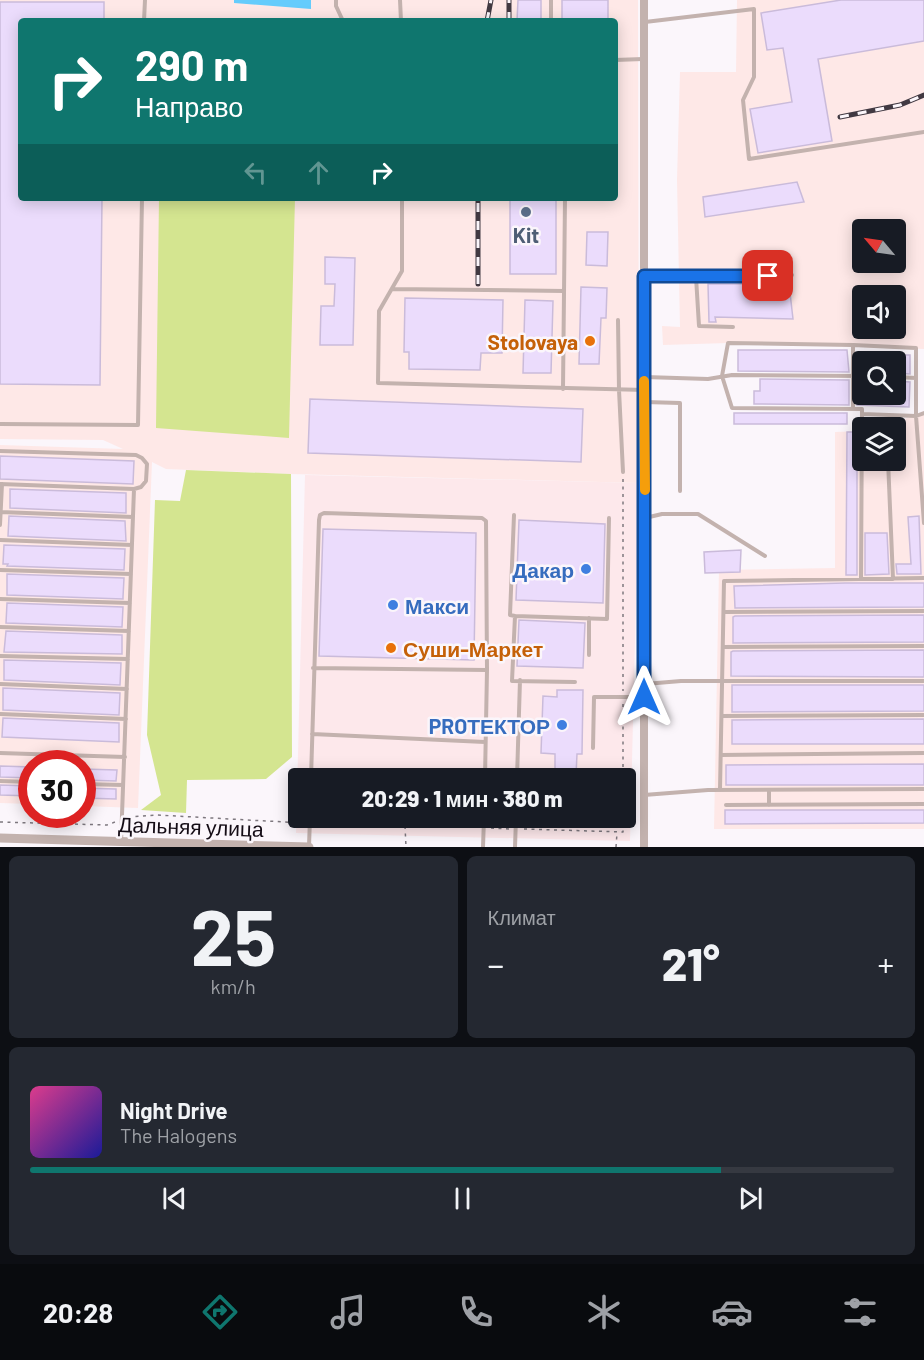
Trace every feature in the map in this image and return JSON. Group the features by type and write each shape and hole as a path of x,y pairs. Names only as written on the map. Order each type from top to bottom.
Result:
{"street":[{"path":"644,0 644,847"},
{"name":"Дальняя улица","path":"0,838 156,845 309,847"}],"lane":[{"path":"144,18 145,0"},
{"path":"336,0 342,18"},
{"path":"400,0 401,18"},
{"path":"551,0 551,18"},
{"path":"644,22 754,9 754,77 743,100 749,159 924,132"},
{"path":"618,60 644,59"},
{"path":"0,424 138,424 141,201"},
{"path":"402,201 402,271 379,310 378,383 645,390"},
{"path":"563,389 565,201"},
{"path":"644,276 792,275"},
{"path":"696,277 699,326 733,327"},
{"path":"392,289 564,291"},
{"path":"618,320 623,472"},
{"path":"861,579 862,409 732,408 722,376 728,344 916,348 916,416 924,523"},
{"path":"853,345 853,351"},
{"path":"644,377 708,379 722,376 852,376"},
{"path":"906,378 916,378"},
{"path":"644,402 680,403 680,491"},
{"path":"862,414 886,416 924,414"},
{"path":"0,451 136,455 147,464 146,481 141,487 134,489 1,484 0,525"},
{"path":"888,471 893,579"},
{"path":"121,842 134,489"},
{"path":"0,513 133,517"},
{"path":"311,768 318,520 324,513 482,518 486,521 485,768"},
{"path":"645,519 662,514 698,514 765,556"},
{"path":"514,515 510,615 607,619 609,518"},
{"path":"0,540 132,544"},
{"path":"0,570 131,574"},
{"path":"720,790 724,581 924,578"},
{"path":"0,599 130,603"},
{"path":"724,612 924,611"},
{"path":"515,616 512,681 575,682"},
{"path":"589,618 589,655"},
{"path":"0,627 129,631"},
{"path":"723,646 924,646"},
{"path":"0,656 128,659"},
{"path":"313,668 487,670"},
{"path":"517,768 520,680"},
{"path":"644,684 681,681 924,681"},
{"path":"0,684 127,689"},
{"path":"593,748 594,697 644,697"},
{"path":"0,714 126,718"},
{"path":"722,716 924,715"},
{"path":"312,734 485,742"},
{"path":"0,753 125,757"},
{"path":"721,755 924,753"},
{"path":"0,781 18,782"},
{"path":"96,784 123,785"},
{"path":"644,795 720,790 924,789"},
{"path":"769,790 769,804"},
{"path":"726,805 924,804"},
{"path":"309,828 309,847"},
{"path":"483,828 483,847"},
{"path":"515,847 516,829"}],"path":[{"path":"623,472 623,768"},
{"path":"0,822 107,825 133,816 157,815 288,822"},
{"path":"405,828 406,847"},
{"path":"500,828 617,832 623,832 623,828"},
{"path":"616,847 617,832"}],"shaded area":[{"path":"0,0 638,0 639,483 166,469 152,462 138,808 96,806 96,750 18,750 18,804 0,803 0,445 123,449 103,440 0,439"},
{"path":"737,0 924,0 924,349 728,343 663,345 662,326 680,327 677,180 680,72 736,72"},
{"path":"924,412 924,829 714,829 719,570 835,568 835,432 852,431 852,471 906,471 906,418"},
{"path":"305,475 639,483 632,768 298,768"},
{"path":"296,828 630,828 630,841 296,833"}],"green space":[{"path":"159,201 295,201 289,438 156,428"},
{"path":"186,470 291,474 292,757 266,779 187,780 186,813 141,810 161,795 147,735 155,500 180,501"}],"water":[{"path":"234,0 311,0 311,9 234,3"}],"building":[{"path":"518,0 541,0 541,18 517,18"},
{"path":"562,0 608,0 608,18 562,18"},
{"path":"841,0 924,0 924,41 818,59 832,141 758,153 750,109 792,102 783,48 767,50 761,13"},
{"path":"0,2 104,2 104,18 18,18 18,201 102,201 100,385 0,384"},
{"path":"797,182 804,202 705,217 703,197"},
{"path":"510,201 556,201 556,274 510,274"},
{"path":"587,232 608,232 607,266 586,265"},
{"path":"325,257 355,258 353,345 320,345 321,306 334,306 335,284 325,284"},
{"path":"708,284 789,284 793,319 715,317 716,322 709,322"},
{"path":"581,287 607,288 606,318 601,318 599,364 579,364"},
{"path":"405,298 503,300 502,353 481,353 480,370 409,369 409,352 404,352"},
{"path":"525,300 553,301 551,373 523,373"},
{"path":"738,350 847,350 849,372 738,371"},
{"path":"906,355 910,355 910,374 906,374"},
{"path":"760,379 849,380 849,405 754,404 754,391 760,391"},
{"path":"906,382 910,382 909,407 857,405 906,405"},
{"path":"310,399 583,409 581,462 308,453"},
{"path":"734,413 847,413 847,424 734,424"},
{"path":"847,432 852,432 852,471 857,471 857,575 846,575"},
{"path":"0,456 134,461 133,484 0,479"},
{"path":"10,489 126,493 126,513 10,508"},
{"path":"9,516 125,521 126,541 8,536"},
{"path":"919,516 921,574 897,574 896,564 911,564 908,517"},
{"path":"519,520 605,524 603,603 516,600"},
{"path":"323,529 476,533 474,660 319,656"},
{"path":"865,533 887,533 889,574 865,575"},
{"path":"4,545 125,549 124,570 7,566 8,564 3,564"},
{"path":"741,550 740,572 705,573 704,552"},
{"path":"7,574 124,578 123,599 7,595"},
{"path":"924,583 924,607 735,608 734,586"},
{"path":"7,603 123,607 122,627 6,623"},
{"path":"924,615 924,642 733,643 733,617 735,616"},
{"path":"519,620 585,623 583,668 517,666"},
{"path":"6,631 122,635 122,654 4,652"},
{"path":"924,650 924,677 731,676 731,652 733,651"},
{"path":"4,660 121,663 120,685 4,680"},
{"path":"732,685 924,685 924,711 732,712"},
{"path":"3,688 120,693 119,715 3,710"},
{"name":"PROТЕКТОР","path":"557,690 583,690 582,754 577,754 576,768 555,768 555,754 541,753 543,696 557,697"},
{"path":"3,718 119,723 119,742 2,737"},
{"path":"924,719 924,744 732,744 732,720"},
{"path":"924,764 924,785 726,785 726,765"},
{"path":"0,766 18,767 18,778 0,777"},
{"path":"96,769 117,770 116,781 96,780"},
{"path":"0,785 18,786 18,796 0,795"},
{"path":"96,788 116,789 116,799 96,798"},
{"path":"725,810 924,810 924,823 725,824"}],"railway":[{"path":"488,18 491,0"},
{"path":"509,0 509,18"},
{"path":"840,117 900,105 924,95"},
{"path":"478,201 478,284"}],"slow traffic":[{"path":"644,381 645,490"}],"place":[{"name":"Kit","path":"526,212"},
{"name":"Stolovaya","path":"590,341"},
{"name":"Дакар","path":"586,569"},
{"name":"Макси","path":"393,605"},
{"name":"Суши-Маркет","path":"391,648"},
{"name":"PROТЕКТОР","path":"562,725"}],"route":[{"path":"644,697 644,276 768,276"}]}
